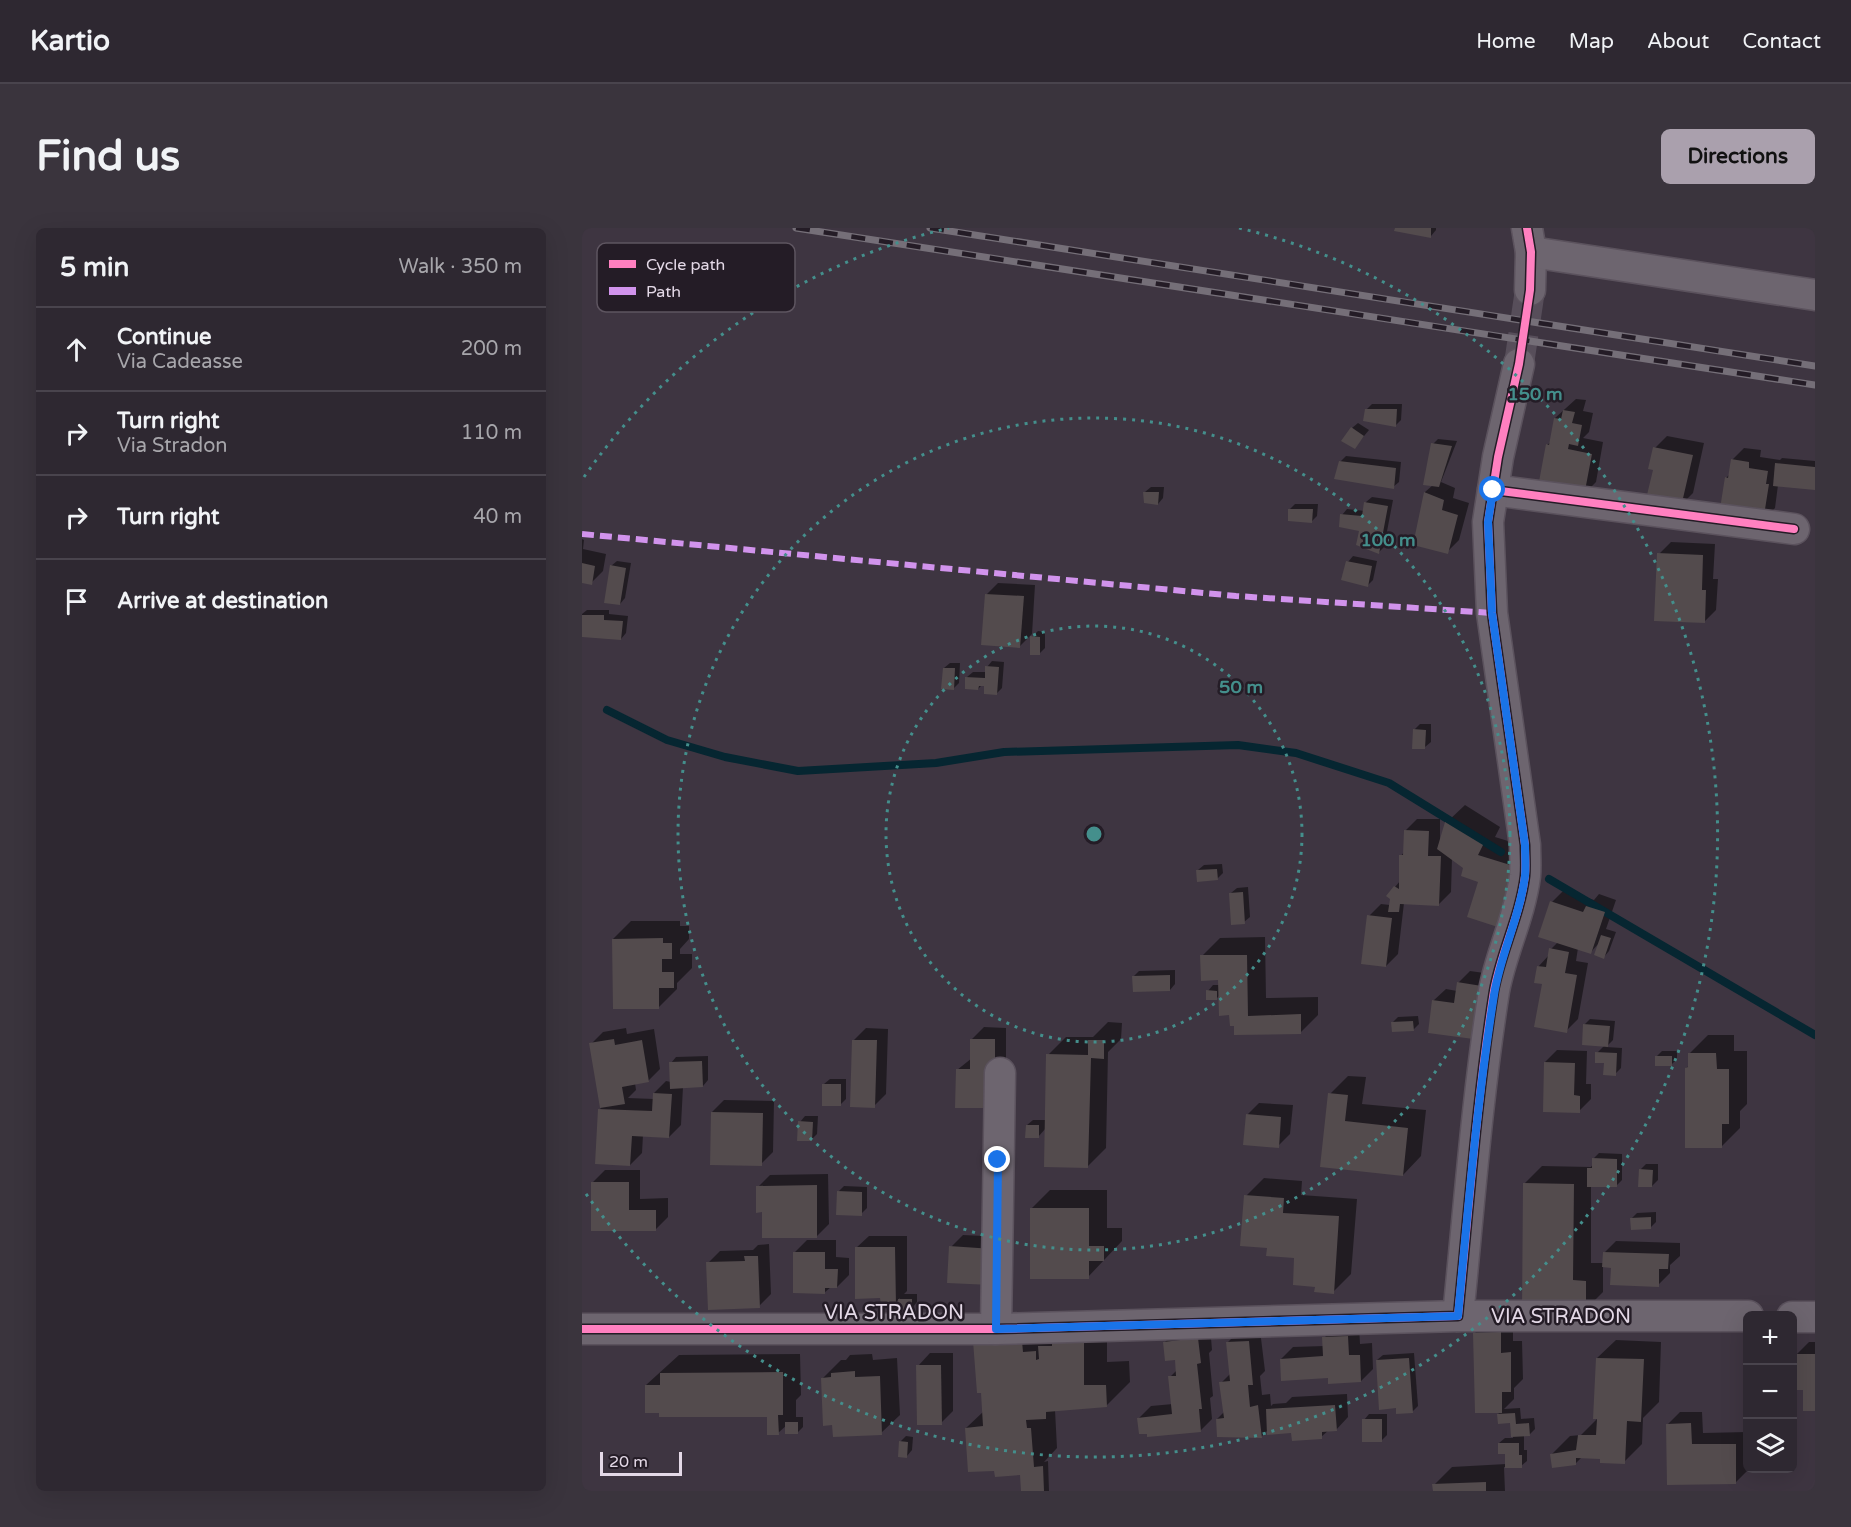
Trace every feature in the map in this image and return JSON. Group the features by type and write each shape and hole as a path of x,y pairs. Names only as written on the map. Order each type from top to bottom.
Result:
{"street":[{"path":"1530,290 1529,240 1815,295"},
{"path":"1458,1316 1489,1026 1497,977 1518,908 1525,875 1523,834 1492,613 1488,522 1498,457 1519,364"},
{"path":"1493,490 1794,529"},
{"path":"996,1329 1000,1073"},
{"name":"VIA STRADON","path":"582,1329 996,1329 1458,1316 1743,1316"},
{"path":"1797,1317 1815,1317"}],"building":[{"path":"1395,228 1431,228 1431,238 1394,231"},
{"path":"1365,409 1397,409 1396,427 1363,421"},
{"path":"1563,410 1575,412 1572,423 1582,425 1578,446 1569,444 1568,449 1592,454 1584,496 1538,487 1546,444 1549,445 1554,418 1561,419"},
{"path":"1351,427 1364,436 1355,449 1341,441"},
{"path":"1431,443 1452,446 1439,487 1423,485"},
{"path":"1653,447 1693,455 1681,507 1646,499 1653,470 1648,469"},
{"path":"1731,459 1749,462 1749,468 1768,471 1766,484 1769,484 1763,522 1719,515 1725,477 1728,478"},
{"path":"1339,461 1396,468 1394,489 1334,479"},
{"path":"1775,463 1815,467 1815,490 1773,486"},
{"path":"1143,492 1159,492 1158,505 1144,503"},
{"path":"1424,492 1444,500 1442,510 1458,515 1448,554 1413,545"},
{"path":"1364,502 1388,506 1379,554 1356,545 1359,531 1339,527 1340,514 1362,516"},
{"path":"1288,509 1313,509 1312,523 1288,521"},
{"path":"1657,553 1703,555 1702,590 1706,590 1705,623 1654,621"},
{"path":"1346,561 1372,566 1368,587 1341,580"},
{"path":"582,563 595,566 592,585 582,583"},
{"path":"610,565 626,568 620,605 604,603"},
{"path":"985,594 1024,596 1020,648 981,645"},
{"path":"582,615 604,615 604,620 623,621 621,640 582,637"},
{"path":"1030,636 1040,637 1040,655 1030,655"},
{"path":"985,666 999,667 997,695 984,694 984,686 979,686 978,690 965,689 965,677 985,678"},
{"path":"943,668 955,668 954,690 941,689"},
{"path":"1413,729 1426,730 1425,749 1412,749"},
{"path":"1445,822 1483,845 1478,855 1520,868 1507,930 1467,917 1478,882 1461,876 1463,868 1437,849"},
{"path":"1404,830 1429,831 1428,856 1441,856 1439,906 1400,904 1399,912 1388,912 1390,899 1386,896 1394,886 1399,889 1399,855 1403,855"},
{"path":"1217,869 1218,880 1197,882 1196,870"},
{"path":"1243,892 1245,924 1231,925 1229,893"},
{"path":"1550,901 1583,912 1586,906 1605,912 1591,954 1538,937"},
{"path":"1367,915 1392,918 1386,967 1361,964"},
{"path":"1601,935 1611,938 1604,959 1594,955"},
{"path":"663,938 663,943 672,943 672,959 662,959 662,972 674,972 674,988 659,988 659,1009 613,1009 612,939"},
{"path":"1549,948 1569,952 1565,973 1577,975 1567,1033 1534,1027 1542,984 1534,983 1537,966 1546,967"},
{"path":"1200,955 1247,955 1248,1016 1301,1014 1301,1034 1234,1035 1234,1026 1230,1026 1229,1015 1219,1016 1218,980 1201,981"},
{"path":"1170,975 1170,991 1133,992 1132,976"},
{"path":"1457,982 1488,987 1481,1040 1428,1033 1432,1000 1454,1003"},
{"path":"1206,990 1217,991 1217,1000 1206,1000"},
{"path":"1413,1021 1414,1031 1392,1032 1391,1022"},
{"path":"1583,1024 1610,1026 1608,1047 1582,1045"},
{"path":"614,1039 615,1045 642,1040 649,1082 622,1087 625,1104 600,1108 589,1043"},
{"path":"970,1039 995,1039 995,1108 955,1108 956,1069 970,1069"},
{"path":"852,1040 877,1040 875,1108 850,1107"},
{"path":"1088,1040 1104,1040 1104,1059 1091,1058 1088,1168 1044,1167 1046,1054 1088,1055"},
{"path":"1595,1052 1617,1053 1616,1076 1603,1075 1604,1063 1595,1063"},
{"path":"1688,1053 1716,1053 1717,1069 1729,1069 1729,1124 1722,1124 1722,1148 1685,1148 1685,1068 1688,1067"},
{"path":"1655,1056 1672,1056 1672,1066 1655,1066"},
{"path":"702,1061 703,1087 670,1089 669,1062"},
{"path":"1544,1062 1575,1063 1574,1095 1580,1096 1580,1113 1543,1112"},
{"path":"822,1084 841,1084 841,1106 822,1106"},
{"path":"653,1093 672,1094 669,1138 632,1136 630,1166 595,1164 598,1109 652,1111"},
{"path":"1328,1093 1348,1095 1345,1121 1408,1128 1403,1176 1320,1167"},
{"path":"711,1112 763,1113 762,1166 710,1165"},
{"path":"1246,1114 1281,1117 1279,1148 1243,1145"},
{"path":"798,1121 813,1122 812,1141 797,1141"},
{"path":"1026,1125 1039,1125 1039,1138 1025,1138"},
{"path":"1592,1158 1617,1159 1617,1187 1587,1187 1587,1168 1592,1168"},
{"path":"1639,1169 1653,1170 1652,1187 1638,1187"},
{"path":"591,1182 629,1182 629,1210 656,1210 656,1231 591,1231"},
{"path":"1523,1183 1574,1184 1573,1280 1586,1281 1586,1312 1522,1311"},
{"path":"817,1185 817,1238 762,1238 762,1212 756,1213 756,1186"},
{"path":"837,1191 862,1192 862,1216 836,1215"},
{"path":"1244,1195 1284,1198 1283,1213 1339,1216 1334,1294 1314,1292 1315,1287 1293,1285 1294,1258 1266,1256 1267,1248 1240,1246"},
{"path":"1030,1208 1089,1208 1089,1246 1104,1246 1104,1261 1089,1261 1089,1279 1030,1279"},
{"path":"1651,1217 1651,1229 1631,1230 1630,1218"},
{"path":"949,1246 993,1249 991,1285 947,1283"},
{"path":"855,1247 895,1247 896,1305 881,1305 880,1298 855,1299"},
{"path":"793,1252 825,1252 825,1269 838,1269 837,1288 825,1288 825,1294 793,1293"},
{"path":"1603,1252 1669,1254 1668,1269 1659,1269 1659,1287 1610,1285 1611,1268 1602,1267"},
{"path":"744,1256 758,1256 760,1308 708,1310 706,1262 745,1261"},
{"path":"898,1299 912,1299 912,1310 899,1310"},
{"path":"1501,1332 1501,1353 1511,1352 1511,1392 1502,1392 1502,1413 1475,1413 1473,1333"},
{"path":"1052,1336 1084,1336 1084,1385 1106,1385 1107,1407 1046,1412 1046,1419 1026,1420 1027,1428 1031,1428 1034,1467 1043,1466 1044,1491 1021,1491 1020,1475 995,1477 994,1471 968,1472 965,1428 983,1426 981,1393 977,1393 973,1341 1022,1341 1023,1352 1036,1351 1036,1360 1039,1359 1038,1346 1052,1346"},
{"path":"1348,1336 1349,1355 1360,1355 1361,1382 1328,1384 1328,1378 1281,1381 1280,1359 1323,1356 1322,1337"},
{"path":"1198,1338 1201,1363 1197,1364 1202,1409 1199,1409 1201,1432 1147,1437 1147,1434 1139,1434 1137,1418 1172,1414 1168,1376 1176,1376 1175,1360 1165,1361 1163,1342"},
{"path":"1249,1341 1253,1385 1248,1385 1250,1407 1258,1405 1262,1438 1217,1437 1216,1419 1224,1418 1219,1382 1230,1381 1226,1342"},
{"path":"1797,1354 1815,1354 1815,1411 1803,1411 1803,1390 1797,1390"},
{"path":"1409,1358 1413,1413 1396,1414 1396,1408 1379,1410 1376,1360"},
{"path":"1596,1358 1644,1359 1641,1422 1627,1421 1625,1464 1600,1463 1600,1459 1576,1458 1576,1465 1552,1468 1550,1454 1576,1450 1578,1435 1596,1435 1597,1419 1593,1419"},
{"path":"916,1365 941,1365 942,1425 917,1425"},
{"path":"855,1371 855,1377 880,1376 882,1435 833,1437 832,1425 823,1426 821,1378 831,1377 831,1373"},
{"path":"783,1372 783,1415 778,1415 779,1435 767,1435 767,1417 659,1417 659,1413 645,1413 645,1385 660,1385 660,1373"},
{"path":"1335,1405 1337,1431 1322,1432 1322,1439 1292,1441 1291,1433 1267,1435 1266,1409"},
{"path":"1515,1413 1516,1424 1529,1423 1530,1436 1511,1437 1510,1423 1498,1424 1497,1414"},
{"path":"1362,1419 1382,1419 1382,1442 1362,1442"},
{"path":"785,1422 798,1422 798,1434 785,1434"},
{"path":"1691,1423 1692,1444 1736,1444 1736,1484 1667,1485 1666,1424"},
{"path":"899,1441 908,1442 907,1458 898,1457"},
{"path":"1498,1443 1519,1443 1522,1468 1505,1468 1505,1454 1498,1454"},
{"path":"1486,1482 1486,1491 1433,1491 1432,1484"}],"waterway":[{"path":"607,710 667,740 725,757 798,771 936,763 1004,752 1238,745 1296,753 1389,783 1501,852"},
{"path":"1549,879 1815,1035"}],"tunnel":[{"path":"1519,364 1530,290"}],"railway":[{"path":"796,228 1815,385"},
{"path":"930,228 1815,366"}],"marked path":[{"path":"582,534 1236,596 1492,613"}],"cycle path":[{"path":"582,1329 996,1329 1458,1316 1478,1112 1494,991 1523,891 1525,872 1525,845 1492,613 1488,522 1498,457 1519,364 1530,290 1531,252 1527,228"},
{"path":"1493,490 1794,529"}],"route":[{"path":"998,1160 996,1329 1458,1316 1489,1026 1497,977 1518,908 1525,875 1525,845 1492,613 1488,522 1493,490"}]}
